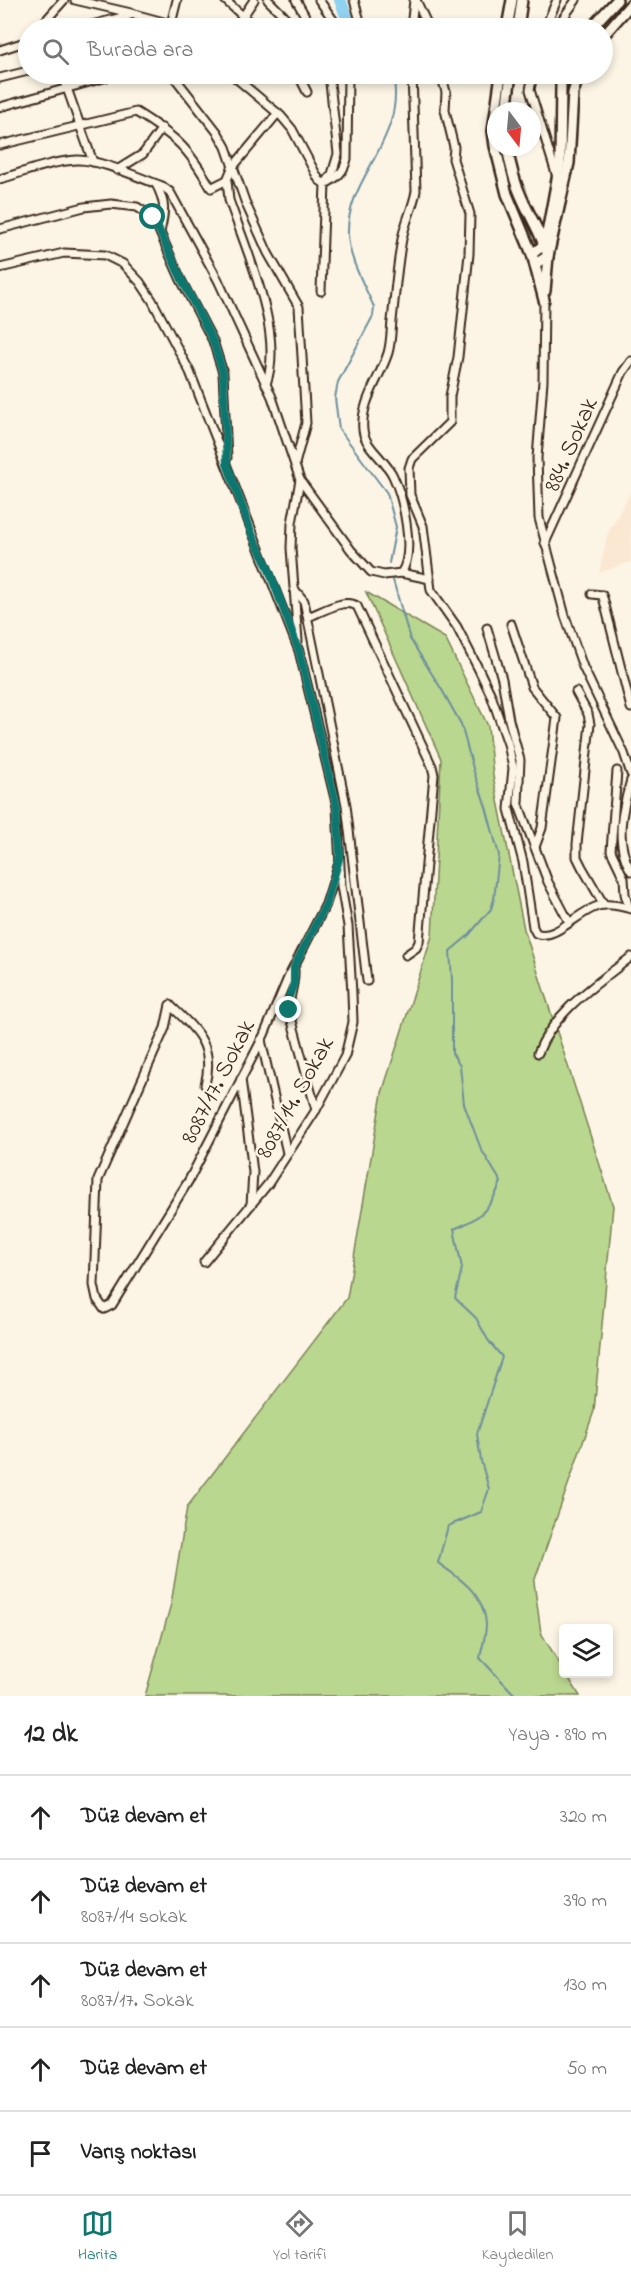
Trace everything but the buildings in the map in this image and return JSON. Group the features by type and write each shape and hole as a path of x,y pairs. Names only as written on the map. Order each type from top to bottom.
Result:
{"street":[{"path":"48,18 64,0"},
{"path":"75,0 147,18"},
{"path":"175,18 177,0"},
{"path":"225,0 243,17 254,0"},
{"path":"268,0 285,18"},
{"path":"296,0 306,18"},
{"path":"319,0 332,18"},
{"path":"354,0 359,18"},
{"path":"412,18 415,0"},
{"path":"415,0 424,18"},
{"path":"509,18 512,0"},
{"path":"519,18 522,0"},
{"path":"549,18 557,0"},
{"path":"563,18 576,0"},
{"path":"600,18 617,0"},
{"path":"613,25 631,4"},
{"path":"118,18 134,14"},
{"path":"0,50 18,44"},
{"path":"0,78 18,74"},
{"path":"65,84 93,162"},
{"path":"0,107 84,84"},
{"path":"180,84 218,133 226,147 232,168 267,253 299,307 306,423 295,464"},
{"path":"243,84 278,113 292,129 319,180 325,184"},
{"path":"303,84 307,92"},
{"path":"321,291 325,184 332,174 338,154 330,84"},
{"path":"325,184 337,178 345,168 348,84"},
{"path":"401,573 405,568 408,525 393,476 381,457 370,446 363,430 364,412 388,351 402,237 414,204 416,191 412,84"},
{"path":"444,84 446,92 445,110 454,147 453,159 470,214 469,254 458,357 450,396 450,422 420,450 408,468 410,495 423,526 431,590 457,627 483,678 508,744 513,768 509,809 523,862 533,927 536,933 546,936 592,908 604,905 630,908 625,894 624,878 611,851 617,771"},
{"path":"500,84 493,131 495,146 507,194 532,254 544,300"},
{"path":"507,102 510,84"},
{"path":"531,84 530,90 557,178"},
{"path":"532,254 545,244 560,163 561,84"},
{"path":"576,84 573,93 569,163 548,256 544,300 543,381 537,458 539,518 565,616 579,657 624,753 631,774"},
{"path":"0,145 136,112 181,142 211,188 227,180"},
{"path":"266,384 271,370 272,348 268,315 229,200 227,180 232,168 278,113"},
{"path":"117,170 143,154 162,128"},
{"path":"509,156 520,195 545,244 548,256"},
{"path":"0,179 62,162 79,160 117,170 156,184 170,192 218,280 266,384 300,480 351,550 371,572 384,575 401,573 430,579"},
{"path":"156,184 164,198 160,232"},
{"path":"0,229 84,207 111,204 137,207 153,217 213,341 223,373 227,464"},
{"path":"0,268 78,252 105,255 123,264 141,282 190,372 299,651"},
{"path":"535,264 548,256"},
{"name":"884. Sokak","path":"545,543 631,361"},
{"path":"299,651 291,548 292,523 300,480"},
{"path":"295,590 304,600 346,805 368,981"},
{"path":"592,594 602,595 631,708"},
{"path":"308,617 343,603 353,603 357,606 432,766 434,775 418,942 416,948 406,955"},
{"path":"511,624 532,687 557,718 542,828 535,847"},
{"path":"487,628 502,679 520,760 518,803 548,882 569,922"},
{"name":"8087/14. Sokak","path":"204,1262 268,1184 316,1110 345,1056 353,1022 348,926 341,886 337,807 299,651"},
{"path":"622,676 631,683"},
{"path":"576,692 588,714 590,724 577,844 578,857 604,905"},
{"path":"631,780 622,816 621,837 624,858 631,871"},
{"name":"8087/17. Sokak","path":"205,1085 210,1067 205,1047 195,1029 170,1005 165,1028 98,1180 94,1285 97,1299 104,1309 112,1305 189,1180 261,1040 326,904 340,856"},
{"path":"538,1053 544,1038 556,1021 631,957"},
{"path":"294,967 294,983 289,997 289,1010 316,1110"},
{"path":"261,1040 287,1153"},
{"path":"241,1079 253,1172 251,1205"}],"shaded area":[{"path":"631,491 631,562 599,573 607,535"}],"green space":[{"path":"366,592 445,638 488,726 493,776 524,929 613,1206 594,1411 534,1582 541,1633 559,1662 559,1678 569,1678 580,1696 145,1696 171,1604 187,1507 347,1298 382,1093 432,936 441,759"}],"waterway":[{"path":"340,0 347,18"},
{"path":"389,563 396,527 387,493 339,429 335,398 338,382 373,316 374,307 354,262 348,234 350,213 356,194 392,119 395,97 394,84"},
{"path":"393,580 410,639 461,724 499,855 491,909 468,936 450,951 452,1053 460,1066 464,1104 481,1149 501,1182 484,1212 454,1229 462,1268 455,1298 476,1318 488,1340 502,1357 477,1434 481,1461 489,1489 481,1512 448,1526 438,1563 463,1581 476,1596 485,1614 486,1625 480,1658 516,1696"}],"route":[{"path":"153,217 213,341 223,373 227,464 252,534 268,567 299,651 337,807 340,856 326,904 294,967 295,976 289,997 289,1010"}]}
